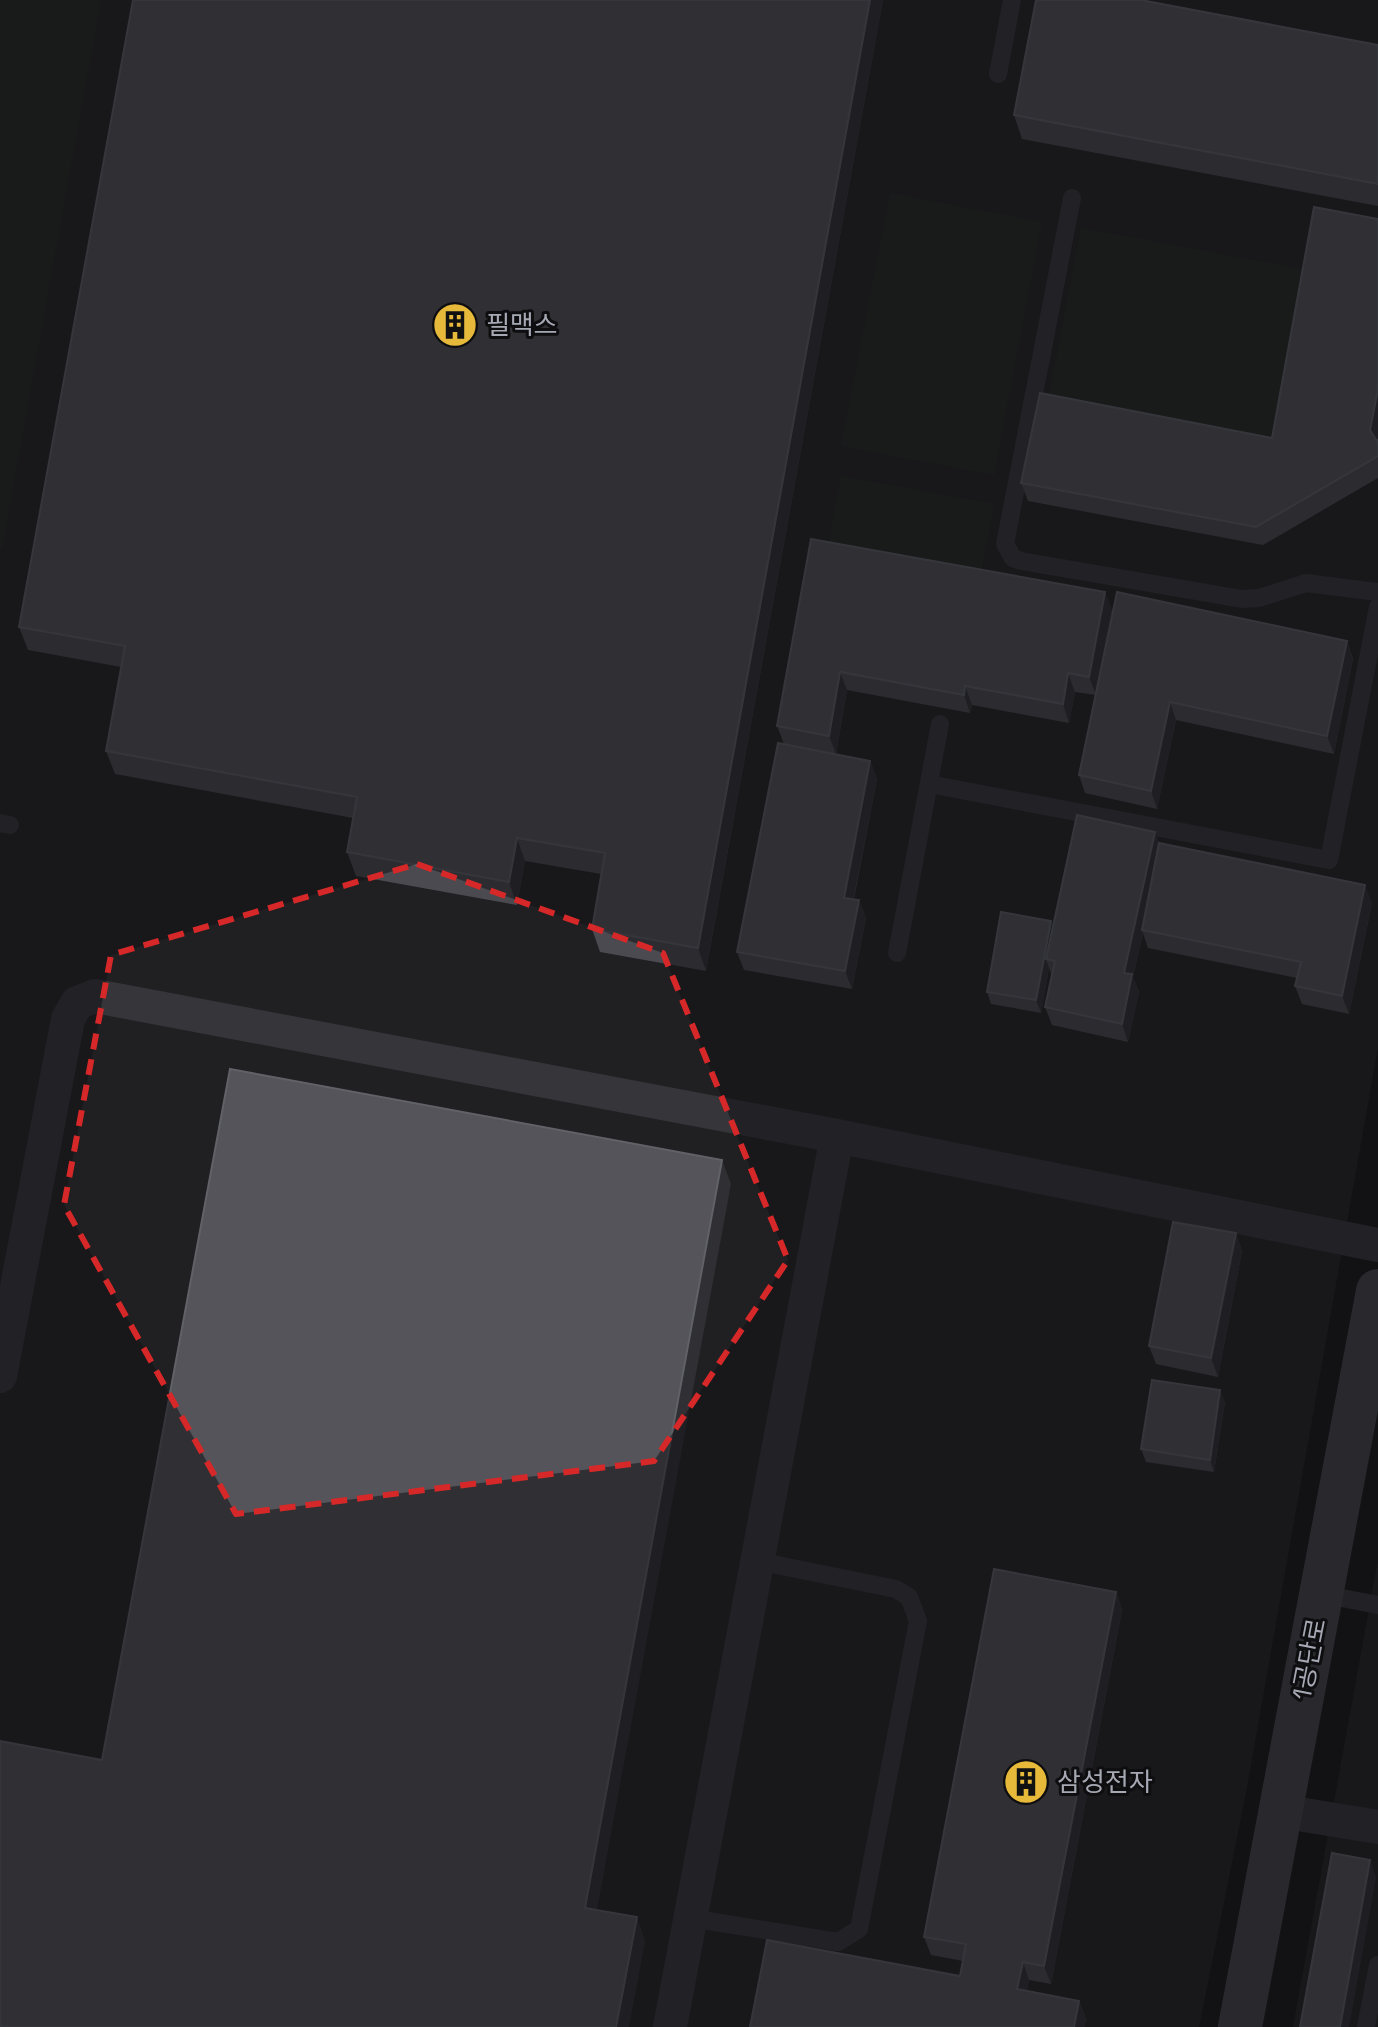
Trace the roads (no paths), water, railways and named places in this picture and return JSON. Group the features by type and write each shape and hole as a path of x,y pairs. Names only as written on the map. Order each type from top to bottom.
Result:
{"street":[{"path":"1,1364 68,1019 77,1003 95,996 837,1136 1378,1245"},
{"path":"670,2027 837,1136"},
{"name":"1공단로","path":"1240,2027 1378,1291"},
{"path":"1280,1811 1378,1827"}],"lane":[{"path":"998,74 1012,0"},
{"path":"1072,198 1005,544 1008,552 1021,561 1242,599 1259,598 1306,583 1378,592"},
{"path":"929,784 1329,860 1378,607"},
{"path":"897,953 940,724"},
{"path":"690,1918 838,1942 859,1929 918,1621 909,1597 896,1589 757,1561"},
{"path":"1321,1594 1378,1605"},
{"path":"1366,2027 1378,1965"}],"place":[{"name":"필맥스","path":"455,325"},
{"name":"삼성전자","path":"1026,1782"}]}
